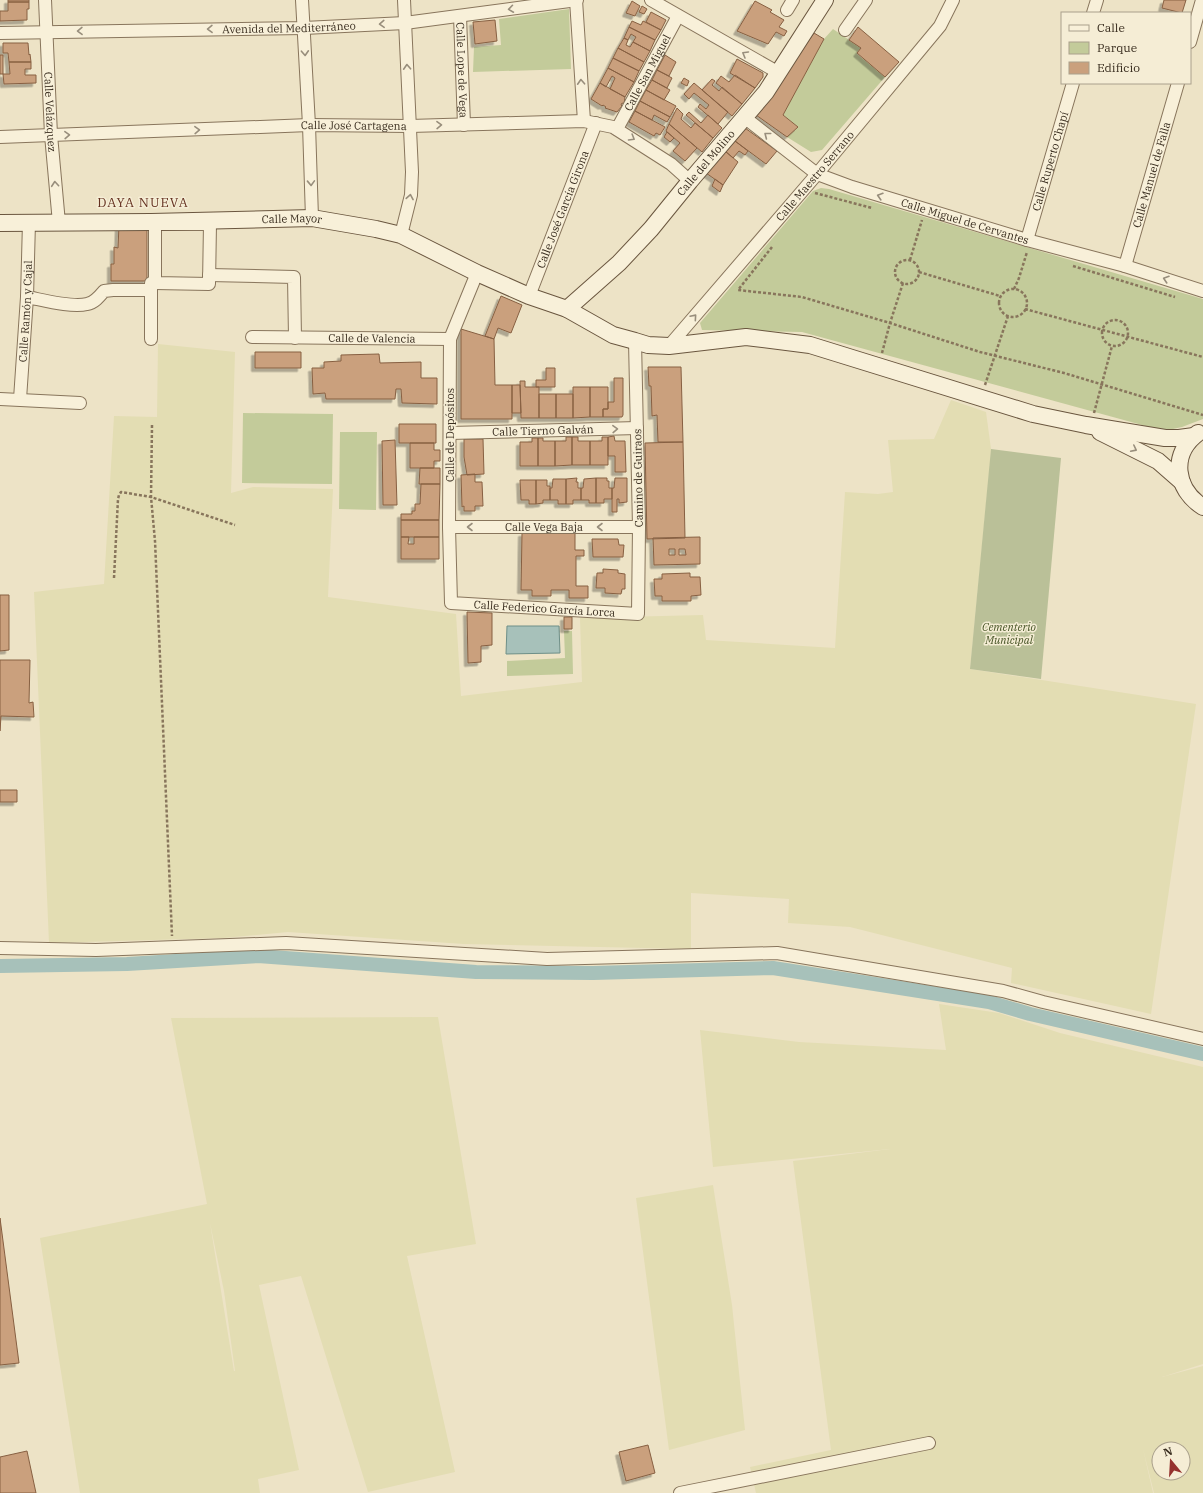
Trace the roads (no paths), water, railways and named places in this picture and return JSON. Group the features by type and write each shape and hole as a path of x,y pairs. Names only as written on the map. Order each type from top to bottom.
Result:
{"street":[{"name":"Calle Velázquez","path":"45,0 45,32 51,135 59,223"},
{"path":"302,0 309,125 312,218"},
{"path":"402,235 410,195 412,172 404,0"},
{"name":"Avenida del Mediterráneo","path":"0,33 304,28 405,23 577,0"},
{"path":"577,0 584,121"},
{"path":"651,0 779,73"},
{"name":"Calle del Molino","path":"566,309 619,264 651,229 766,92 825,0"},
{"path":"845,30 866,0"},
{"name":"Calle Maestro Serrano","path":"668,346 817,174 940,26 953,0"},
{"path":"1093,12 1097,0"},
{"path":"1191,38 1202,0"},
{"name":"Calle Lope de Vega","path":"460,16 464,125"},
{"name":"Calle San Miguel","path":"617,129 678,16"},
{"name":"Calle Ruperto Chapí","path":"1027,240 1073,84"},
{"name":"Calle Manuel de Falla","path":"1125,266 1178,84"},
{"name":"Calle Miguel de Cervantes","path":"744,117 817,174 852,187 1027,240 1125,266 1203,291"},
{"name":"Calle José Cartagena","path":"0,137 309,125 410,126 584,121 617,129 671,164 690,181"},
{"name":"Calle José García Girona","path":"529,296 596,124"},
{"name":"Calle Mayor","path":"0,223 151,222 312,218 402,235 476,273 529,296 566,309 613,335 635,342 648,345 668,346 746,337 810,346 1032,414 1090,421"},
{"name":"Calle Ramón y Cajal","path":"20,399 27,297 29,222"},
{"path":"151,222 151,339"},
{"path":"156,224 210,224 209,275 209,284 155,283 156,224"},
{"name":"Calle de Depósitos","path":"451,603 449,527 450,339 476,273"},
{"path":"209,275 294,277 295,338"},
{"path":"27,297 75,305 88,304 97,300 104,291 151,290"},
{"name":"Calle de Valencia","path":"252,337 450,339"},
{"name":"Camino de Guiraos","path":"635,342 639,527 638,614"},
{"path":"0,399 80,403"},
{"path":"1090,421 1165,438 1179,438 1199,433"},
{"path":"1090,421 1158,461 1182,482"},
{"name":"Calle Tierno Galván","path":"450,433 637,428"},
{"path":"1199,433 1186,446 1181,457 1180,470 1182,482 1186,492 1194,501 1203,507"},
{"name":"Calle Vega Baja","path":"449,527 639,527"},
{"name":"Calle Federico García Lorca","path":"451,603 638,614"},
{"path":"0,948 96,950 286,943 547,958 777,953 1003,991 1043,1002 1203,1039"},
{"path":"680,1493 928,1443"}],"water":[{"path":"507,626 559,626 560,653 506,654"}],"waterway":[{"path":"0,966 127,964 258,956 476,972 593,973 773,968 989,1002 1030,1014 1203,1054"}],"district":[{"name":"DAYA NUEVA","path":"143,202"}],"park label":[{"name":"Cementerio Municipal","path":"1009,633"}]}
